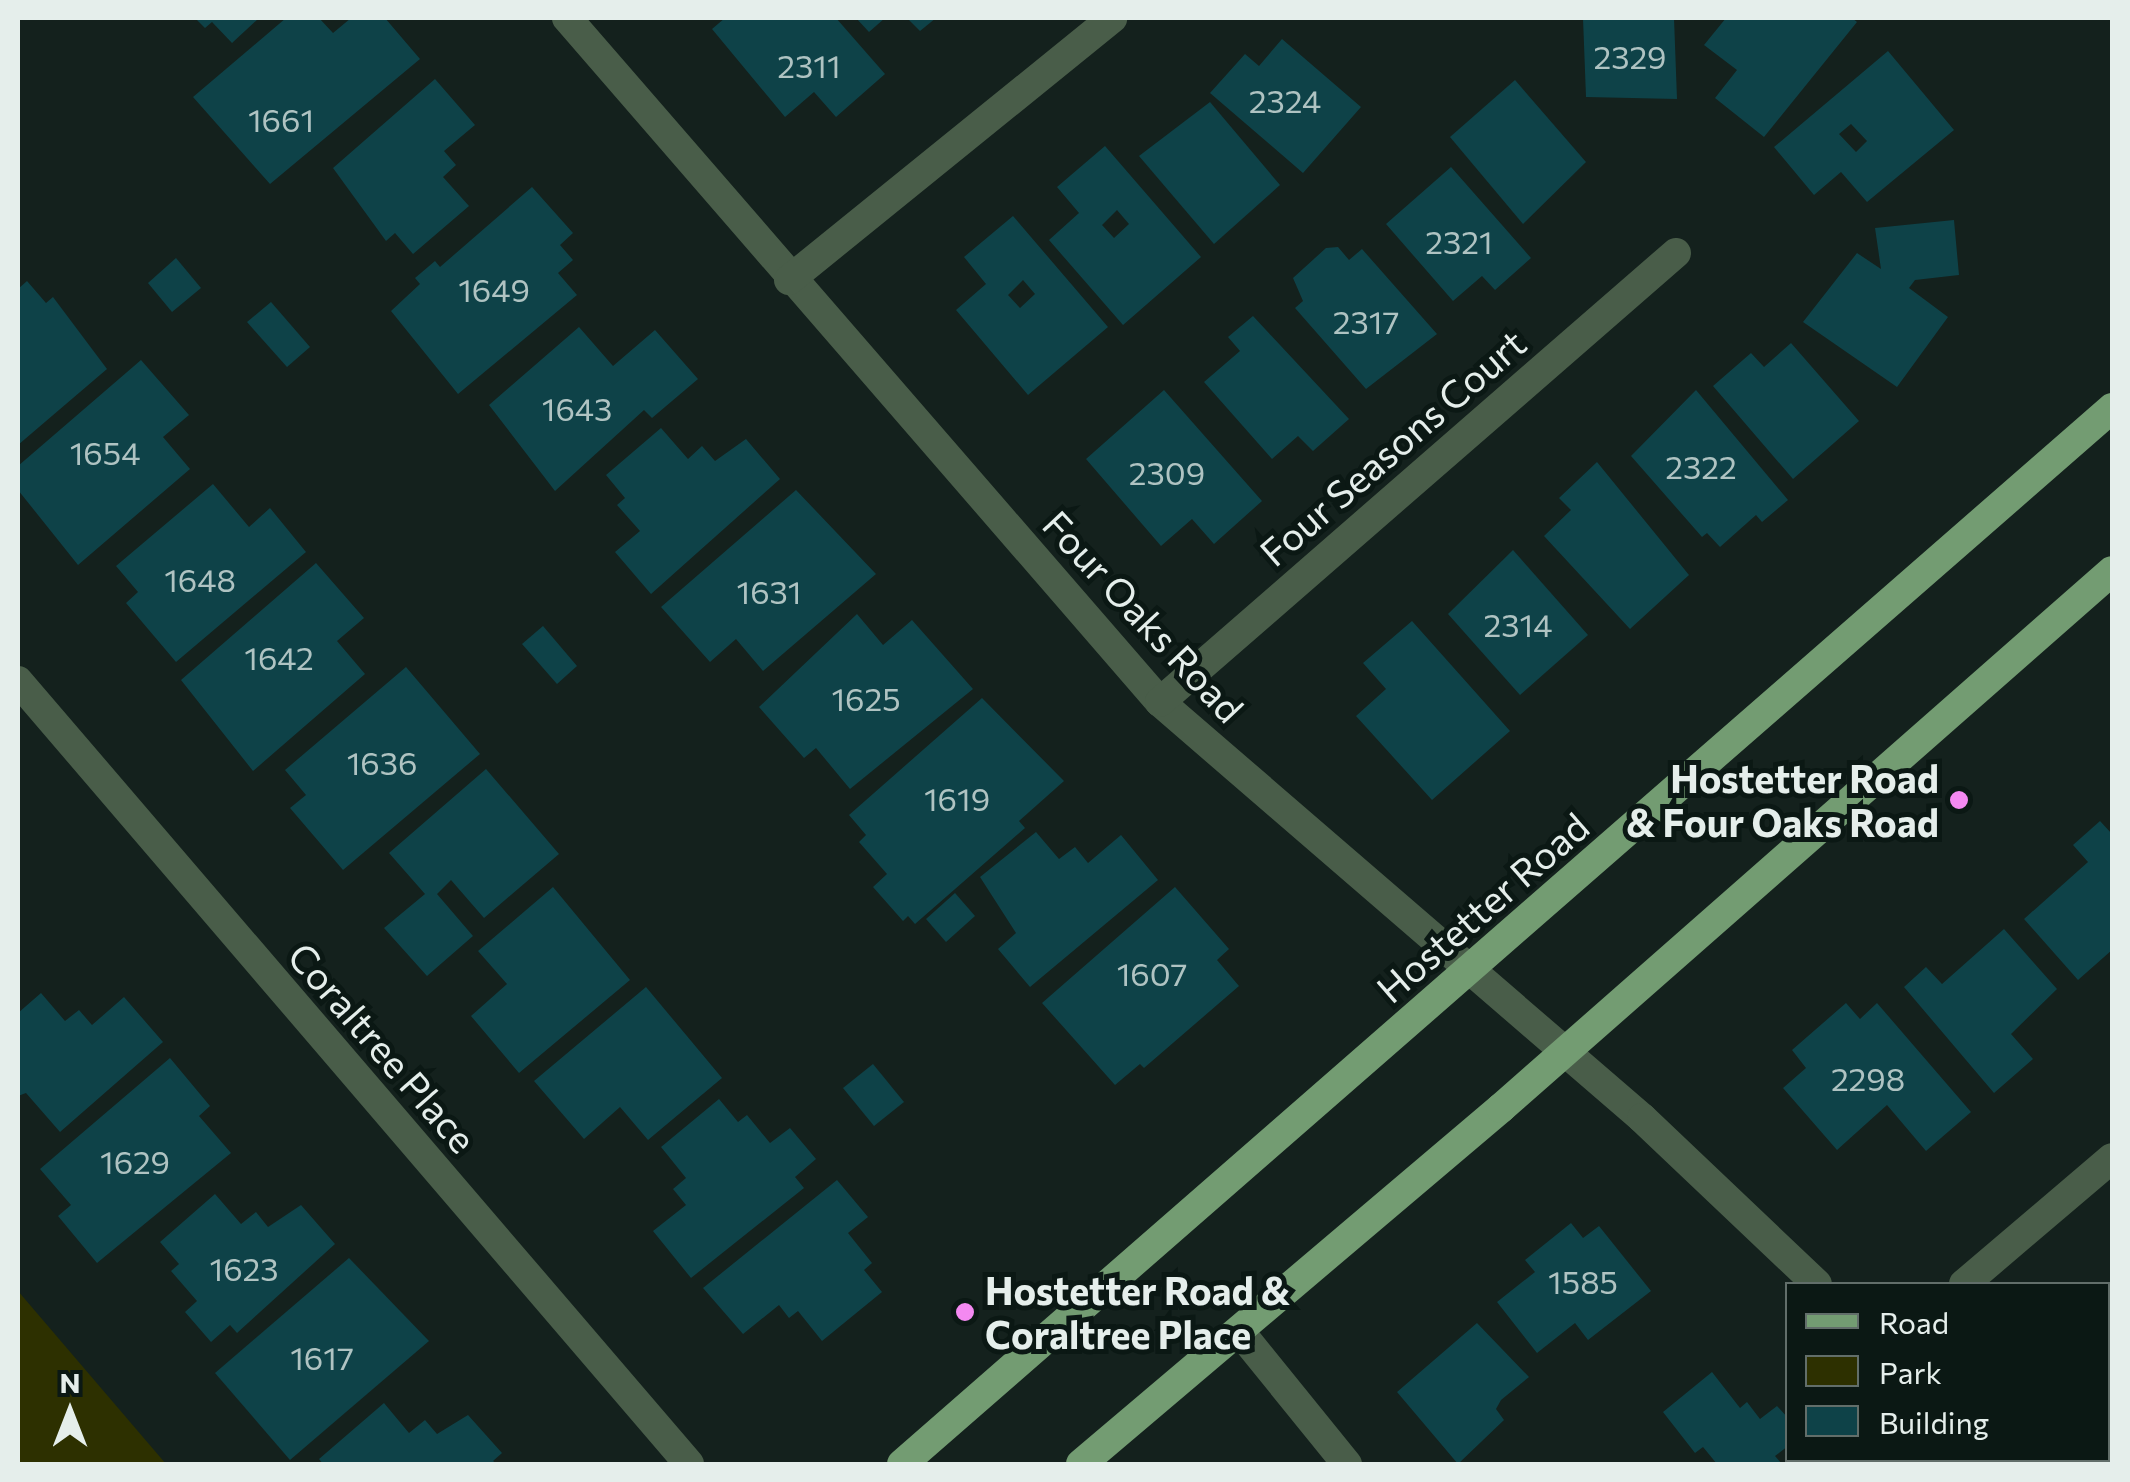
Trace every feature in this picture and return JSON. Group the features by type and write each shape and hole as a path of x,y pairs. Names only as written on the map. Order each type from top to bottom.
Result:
{"main road":[{"name":"Hostetter Road","path":"902,1464 2112,408"},
{"path":"1081,1464 1564,1053 2112,572"}],"street":[{"name":"Four Oaks Road","path":"567,18 790,280 1160,702 1564,1053 1815,1282"},
{"path":"790,280 1112,18"},
{"name":"Four Seasons Court","path":"1160,702 1676,253"},
{"name":"Coraltree Place","path":"18,681 689,1464"},
{"path":"1966,1282 2112,1158"},
{"path":"1240,1332 1347,1464"}],"green space":[{"path":"18,1291 166,1464 18,1464"}],"building":[{"path":"195,18 259,18 232,43 212,22 205,28"},
{"path":"286,18 319,18 333,33 351,18 385,18 420,59 270,184 193,97"},
{"path":"725,18 836,18 885,74 836,117 814,92 785,117 712,29"},
{"path":"856,18 885,18 869,32"},
{"path":"907,18 936,18 920,31"},
{"path":"1583,18 1674,18 1677,99 1586,97"},
{"path":"1726,18 1852,18 1857,22 1764,137 1715,98 1737,70 1704,45"},
{"path":"1282,39 1361,107 1303,173 1210,93 1245,54 1259,66"},
{"path":"1888,51 1954,130 1867,202 1841,172 1814,195 1774,147","holes":["1851,124 1867,141 1856,152 1839,134"]},
{"path":"435,79 475,125 444,151 456,165 443,177 469,206 413,254 395,233 386,241 333,168"},
{"path":"1515,80 1586,162 1523,224 1450,137"},
{"path":"1210,102 1280,185 1214,244 1139,156"},
{"path":"1105,146 1201,257 1123,325 1049,240 1079,213 1057,187","holes":["1117,210 1129,224 1114,238 1102,225"]},
{"path":"1451,167 1531,258 1495,290 1482,276 1453,301 1386,224"},
{"path":"532,187 573,233 560,245 573,260 558,273 577,295 458,394 391,311 420,284 415,278 435,261 440,267"},
{"path":"1013,216 1108,327 1028,395 956,310 986,284 964,257","holes":["1023,280 1035,294 1020,308 1008,295"]},
{"path":"1954,220 1959,275 1915,280 1909,288 1948,317 1897,387 1803,322 1857,253 1881,269 1875,228"},
{"path":"1338,247 1349,260 1362,249 1437,334 1366,389 1295,308 1303,301 1293,278 1326,248"},
{"path":"176,258 201,288 172,312 148,283"},
{"path":"27,281 46,303 53,297 107,369 18,445 18,289"},
{"path":"271,302 310,347 287,367 247,322"},
{"path":"1253,316 1349,419 1313,451 1298,436 1272,459 1204,382 1240,351 1228,337"},
{"path":"579,327 613,366 655,330 698,379 652,418 644,410 555,491 489,405"},
{"path":"1791,343 1859,421 1793,479 1713,386 1751,353 1764,367"},
{"path":"141,360 189,415 163,437 190,469 78,565 18,490 18,466"},
{"path":"1164,390 1262,501 1214,544 1192,519 1161,546 1086,459"},
{"path":"1696,390 1788,500 1762,522 1756,515 1720,547 1707,533 1702,537 1631,456"},
{"path":"661,428 688,459 702,446 715,461 746,439 780,479 651,594 615,552 640,531 617,505 625,498 606,475"},
{"path":"1597,462 1689,575 1630,629 1544,536 1571,510 1559,498"},
{"path":"213,484 249,527 270,508 306,552 176,662 126,603 138,592 116,566"},
{"path":"796,490 876,574 763,671 736,639 710,662 661,607"},
{"path":"1513,550 1588,635 1520,695 1448,614"},
{"path":"316,563 364,618 337,641 365,674 253,771 181,680"},
{"path":"857,614 883,645 912,620 973,689 850,789 816,748 804,758 759,707"},
{"path":"1412,621 1510,731 1432,800 1356,716 1386,689 1363,663"},
{"path":"543,626 577,666 557,684 522,644"},
{"path":"406,667 480,754 343,870 290,808 306,795 285,770"},
{"path":"982,698 1064,781 1019,821 1025,828 915,924 908,916 903,921 873,887 887,874 859,842 866,835 849,815"},
{"path":"486,769 559,854 484,918 451,880 437,894 473,936 427,976 384,928 425,894 389,853"},
{"path":"2100,821 2112,834 2112,950 2078,980 2024,919 2088,862 2073,845"},
{"path":"1036,832 1059,859 1075,847 1088,863 1121,835 1158,880 1030,987 998,949 1016,933 980,877"},
{"path":"553,887 630,980 519,1073 471,1016 507,984 478,951"},
{"path":"1175,887 1229,949 1217,960 1239,986 1144,1068 1140,1064 1115,1085 1042,1003"},
{"path":"955,893 975,916 946,942 926,919"},
{"path":"2004,929 2057,989 2011,1034 2033,1059 1994,1093 1904,987 1926,967 1942,984"},
{"path":"646,987 722,1078 648,1140 620,1107 584,1139 534,1081"},
{"path":"41,993 65,1021 79,1010 92,1025 124,997 163,1042 60,1132 26,1093 18,1096 18,1013"},
{"path":"1846,1003 1860,1019 1877,1003 1971,1112 1926,1151 1887,1105 1837,1150 1783,1088 1806,1068 1792,1050"},
{"path":"170,1058 210,1106 199,1116 231,1153 97,1263 58,1216 71,1205 40,1169"},
{"path":"873,1064 904,1102 874,1126 843,1088"},
{"path":"719,1099 738,1122 747,1115 770,1143 790,1128 816,1159 795,1177 804,1188 691,1278 653,1231 686,1205 673,1189 686,1178 661,1147"},
{"path":"837,1180 868,1217 848,1233 872,1263 864,1270 882,1292 822,1341 798,1311 789,1318 779,1305 743,1334 703,1288"},
{"path":"215,1194 241,1224 256,1212 268,1227 301,1205 335,1244 237,1333 230,1325 211,1342 185,1312 197,1301 171,1271 179,1264 160,1242"},
{"path":"1571,1223 1583,1238 1599,1226 1651,1291 1588,1340 1575,1323 1537,1353 1497,1302 1535,1272 1525,1260"},
{"path":"349,1258 429,1341 290,1460 215,1373"},
{"path":"1477,1323 1529,1377 1501,1400 1496,1409 1504,1420 1458,1464 1397,1392"},
{"path":"2112,1354 2112,1447 2110,1444"},
{"path":"1712,1372 1740,1408 1747,1402 1760,1419 1777,1406 1785,1415 1785,1448 1775,1456 1782,1464 1717,1464 1703,1447 1695,1453 1663,1412"},
{"path":"384,1403 409,1433 425,1420 437,1434 468,1415 502,1453 493,1461 497,1464 323,1464 319,1459"}],"place":[{"name":"Hostetter Road & Four Oaks Road","path":"1959,800"},
{"name":"Hostetter Road & Coraltree Place","path":"965,1312"}]}
